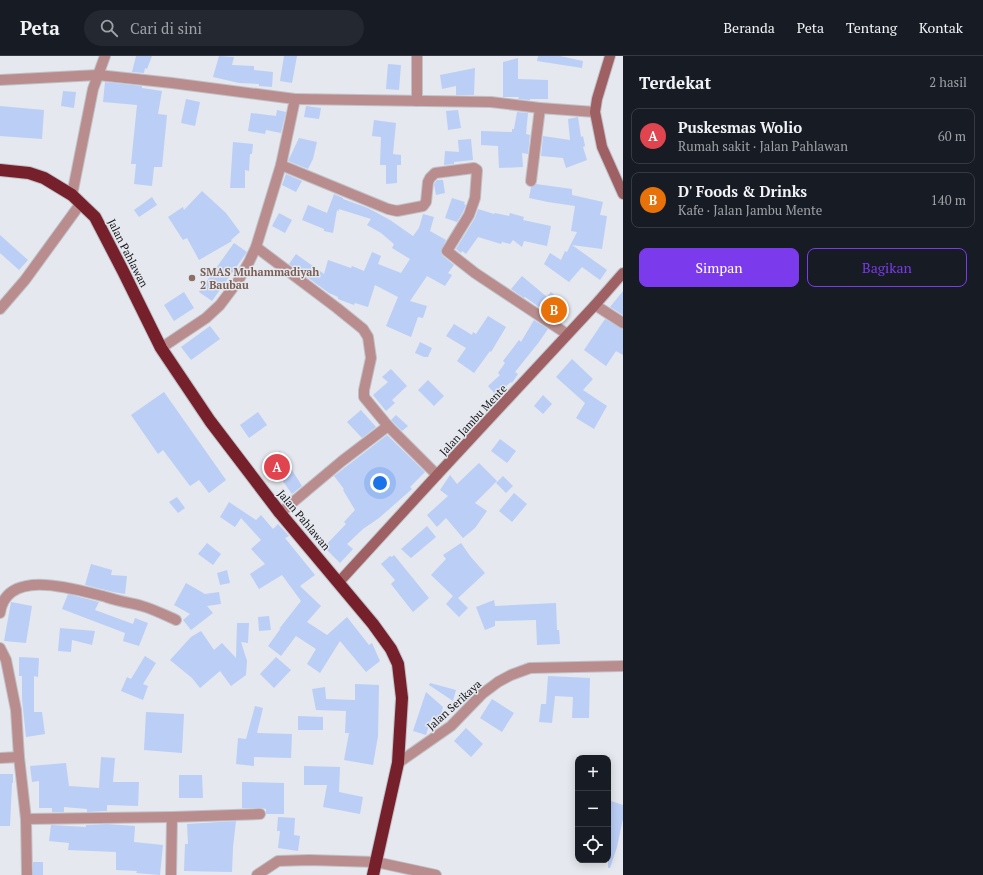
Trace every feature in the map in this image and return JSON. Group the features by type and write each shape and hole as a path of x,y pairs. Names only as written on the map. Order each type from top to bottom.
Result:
{"highway":[{"name":"Jalan Pahlawan","path":"0,170 35,174 77,199 95,217 161,348 210,421 280,513 339,582 373,624 391,650 398,664 402,698 398,763 374,875"}],"main road":[{"path":"610,56 597,99 595,112 602,147 623,194"},
{"name":"Jalan Jambu Mente","path":"339,582 623,273"}],"street":[{"path":"0,309 25,280 77,199 93,89 105,56"},
{"path":"417,56 417,100"},
{"path":"0,80 98,75 295,99 491,102 540,108 595,112"},
{"path":"161,348 206,318 220,305 238,281 256,247 281,165 295,99"},
{"path":"531,181 540,108"},
{"path":"281,165 397,211 423,206 426,202 428,182 435,173 474,168 477,170 475,198 469,215 447,251 448,253 475,273 567,334"},
{"path":"256,247 363,329 368,337 371,358 364,390 364,397 388,426 437,475"},
{"path":"595,305 623,323"},
{"path":"280,513 342,461 388,426"},
{"path":"0,613 4,600 10,593 19,588 33,585 55,584 142,606 176,620"},
{"path":"0,648 6,660 16,710 19,757 26,819 27,875"},
{"name":"Jalan Serikaya","path":"398,763 451,726 482,694 510,675 530,668 623,666"},
{"path":"0,758 19,757"},
{"path":"26,819 260,814"},
{"path":"171,875 172,817"},
{"path":"257,875 275,862 281,860 376,862 436,875"}],"building":[{"path":"136,56 152,56 147,69 145,68 144,73 132,72"},
{"path":"219,56 234,57 232,65 254,66 254,70 273,72 272,87 259,86 259,84 239,83 213,77"},
{"path":"284,56 297,56 292,83 280,81"},
{"path":"538,56 560,56 583,61 582,68 537,61"},
{"path":"518,58 518,79 548,80 548,99 530,100 518,99 519,97 503,97 503,62"},
{"path":"388,64 401,65 399,90 386,89"},
{"path":"475,68 474,95 456,95 456,86 442,89 440,75"},
{"path":"105,82 142,86 142,88 162,91 158,114 167,115 162,167 154,167 152,186 134,184 136,164 131,164 137,105 103,102"},
{"path":"63,91 76,92 74,108 61,106"},
{"path":"186,99 200,102 195,126 181,123"},
{"path":"0,106 44,110 42,139 0,136"},
{"path":"306,106 321,108 319,119 304,117"},
{"path":"277,110 286,112 281,133 266,130 265,134 248,131 251,113 276,116"},
{"path":"458,110 461,128 448,130 446,111"},
{"path":"517,112 528,113 526,134 530,135 528,154 522,153 523,167 499,168 498,146 481,145 481,131 512,132 512,129 514,129"},
{"path":"578,117 581,137 583,136 585,146 583,147 587,160 566,168 563,158 541,156 543,136 570,140 568,119"},
{"path":"374,120 396,123 393,154 401,155 401,165 397,165 397,183 386,184 386,165 380,165 381,137 372,136"},
{"path":"299,138 317,142 313,159 308,169 288,161"},
{"path":"471,139 473,160 454,162 454,164 444,165 445,151 459,152 458,140"},
{"path":"233,142 253,144 252,154 250,154 249,171 245,170 245,188 230,188"},
{"path":"286,174 302,181 296,192 282,185"},
{"path":"437,180 443,180 445,193 436,195 434,184"},
{"path":"536,184 572,189 572,195 603,202 600,215 607,216 602,249 572,245 607,270 600,280 582,267 569,282 544,264 550,253 561,260 565,251 567,252 577,232 571,231 575,206 529,198 531,187"},
{"path":"202,191 226,213 240,232 231,240 232,241 199,260 187,238 183,240 168,217 183,207 184,210"},
{"path":"334,194 368,208 390,220 413,236 419,228 423,214 434,217 430,231 446,240 441,251 443,256 454,265 448,273 452,275 445,286 427,276 410,301 427,306 423,318 418,317 411,337 386,326 398,297 375,285 368,307 355,303 354,305 338,299 338,297 329,293 289,264 296,254 324,274 328,260 351,268 352,266 364,271 372,252 381,256 378,264 401,273 410,259 392,248 394,244 381,233 367,225 371,219 339,209 339,211 337,210 333,233 324,231 324,229 302,220 308,205 327,213"},
{"path":"152,197 157,205 139,217 134,210"},
{"path":"452,198 465,202 464,204 466,205 457,222 445,218"},
{"path":"478,209 494,214 509,216 510,213 524,217 523,220 551,226 547,246 524,241 522,247 513,240 510,244 502,242 501,244 478,237 466,254 462,251 461,253 456,249 475,218"},
{"path":"279,213 292,220 285,233 272,226"},
{"path":"0,235 28,260 19,270 0,253"},
{"path":"234,243 247,252 212,301 199,292"},
{"path":"522,276 547,297 551,292 570,309 559,321 511,289"},
{"path":"623,291 623,315 610,307"},
{"path":"184,292 194,308 174,321 164,305"},
{"path":"488,316 506,327 491,352 490,351 474,373 457,361 466,348 446,336 454,324 472,335 473,332 476,334"},
{"path":"605,319 623,329 623,355 616,351 606,366 584,350"},
{"path":"534,320 548,329 515,372 518,374 512,383 511,382 496,395 488,386 500,375 498,373 505,363 503,361 519,340 521,342"},
{"path":"210,326 220,339 191,360 181,347"},
{"path":"420,342 432,348 428,357 415,353"},
{"path":"572,359 593,379 583,390 607,406 594,429 576,418 585,403 556,377"},
{"path":"391,369 407,386 392,400 395,403 386,411 373,395 388,382 382,377"},
{"path":"428,380 444,396 434,406 418,390"},
{"path":"164,392 226,480 209,493 199,480 190,486 163,450 158,454 131,415"},
{"path":"543,395 552,404 543,414 534,406"},
{"path":"361,410 376,427 362,438 347,422"},
{"path":"258,412 267,425 249,438 240,425"},
{"path":"396,415 408,426 402,431 391,420"},
{"path":"387,435 425,472 410,487 412,489 347,544 353,549 340,563 324,547 346,524 344,522 355,510 343,490 344,489 334,476"},
{"path":"500,439 516,451 507,463 491,451"},
{"path":"280,451 302,486 292,494 280,477 278,479 266,461"},
{"path":"479,463 497,481 475,503 487,511 475,528 463,538 446,518 437,527 427,515 448,496 440,490 450,475 457,484"},
{"path":"503,476 513,486 506,493 496,483"},
{"path":"514,493 527,504 512,522 499,511"},
{"path":"177,497 185,508 178,513 169,502"},
{"path":"229,502 256,520 261,515 273,529 278,524 289,536 285,538 315,575 300,586 321,606 307,622 327,635 347,617 369,645 372,643 380,661 366,672 340,641 320,673 307,664 316,649 296,636 281,656 268,646 301,601 282,575 259,589 250,574 265,564 251,549 261,540 241,518 235,527 220,517"},
{"path":"427,526 436,537 411,558 401,549"},
{"path":"207,543 221,554 213,565 198,554"},
{"path":"461,543 485,573 458,598 468,608 459,617 446,604 453,596 431,575 446,559 443,555"},
{"path":"394,555 429,598 413,612 391,584 395,580 381,564 390,556 392,557"},
{"path":"91,564 112,570 111,575 127,576 125,594 85,585"},
{"path":"227,570 230,583 220,585 217,573"},
{"path":"186,583 205,594 219,592 221,604 207,606 213,613 191,630 183,620 190,614 174,605"},
{"path":"68,594 99,602 95,610 133,624 135,618 148,623 139,646 123,641 125,633 62,609"},
{"path":"494,600 495,606 556,603 557,630 559,630 560,644 537,645 536,620 495,621 495,626 485,630 476,607"},
{"path":"11,602 32,606 26,643 4,641"},
{"path":"269,616 271,630 259,631 258,617"},
{"path":"237,623 249,623 248,643 241,642 247,661 246,675 231,686 220,671 200,688 192,678 170,660 191,637 201,631 214,650 222,643 236,658"},
{"path":"60,628 95,631 92,645 72,640 71,652 58,651"},
{"path":"145,656 156,663 143,684 148,686 143,700 121,691 127,677 131,679"},
{"path":"19,657 39,658 38,677 34,676 34,712 42,712 45,734 26,737 22,699 22,676 19,676"},
{"path":"276,657 291,670 274,688 260,674"},
{"path":"548,676 590,678 589,718 572,718 573,697 555,696 552,723 539,722 541,704 546,704"},
{"path":"430,683 456,690 453,701 429,685"},
{"path":"355,684 379,685 378,736 373,765 344,760 349,733 345,733 346,711 316,710 312,689 325,687 326,699 355,700"},
{"path":"426,692 443,707 439,722 431,719 426,735 413,731"},
{"path":"492,699 514,713 502,732 480,718"},
{"path":"255,706 263,708 257,733 292,734 291,758 254,757 254,766 236,764 238,738 246,739"},
{"path":"146,712 184,714 182,753 144,750"},
{"path":"298,716 323,717 323,730 298,730"},
{"path":"466,728 483,744 471,757 454,741"},
{"path":"101,757 115,758 113,782 139,782 138,806 107,805 107,811 87,812 87,809 64,807 64,812 52,812 52,808 39,808 39,781 32,782 30,766 66,763 69,786 99,788"},
{"path":"304,766 340,767 339,792 363,797 360,814 323,807 327,785 304,785"},
{"path":"0,774 13,774 10,826 0,826"},
{"path":"179,775 202,775 203,798 179,798"},
{"path":"242,782 284,783 284,814 266,814 266,809 260,808 242,808"},
{"path":"611,801 623,805 623,819 617,847 610,868 608,868 608,863 611,863"},
{"path":"278,817 295,818 294,835 300,836 298,851 278,848 280,831 277,831"},
{"path":"236,821 232,872 184,871 185,844 188,844 187,824"},
{"path":"107,824 135,826 134,842 163,845 160,875 136,873 137,871 116,870 116,852 68,850 69,843 49,841 51,825 86,827 86,825"},
{"path":"33,862 43,862 43,875 33,875"}],"place":[{"name":"SMAS Muhammadiyah 2 Baubau","path":"192,278"},
{"name":"D' Foods & Drinks","path":"554,310"},
{"name":"Puskesmas Wolio","path":"277,467"}]}
